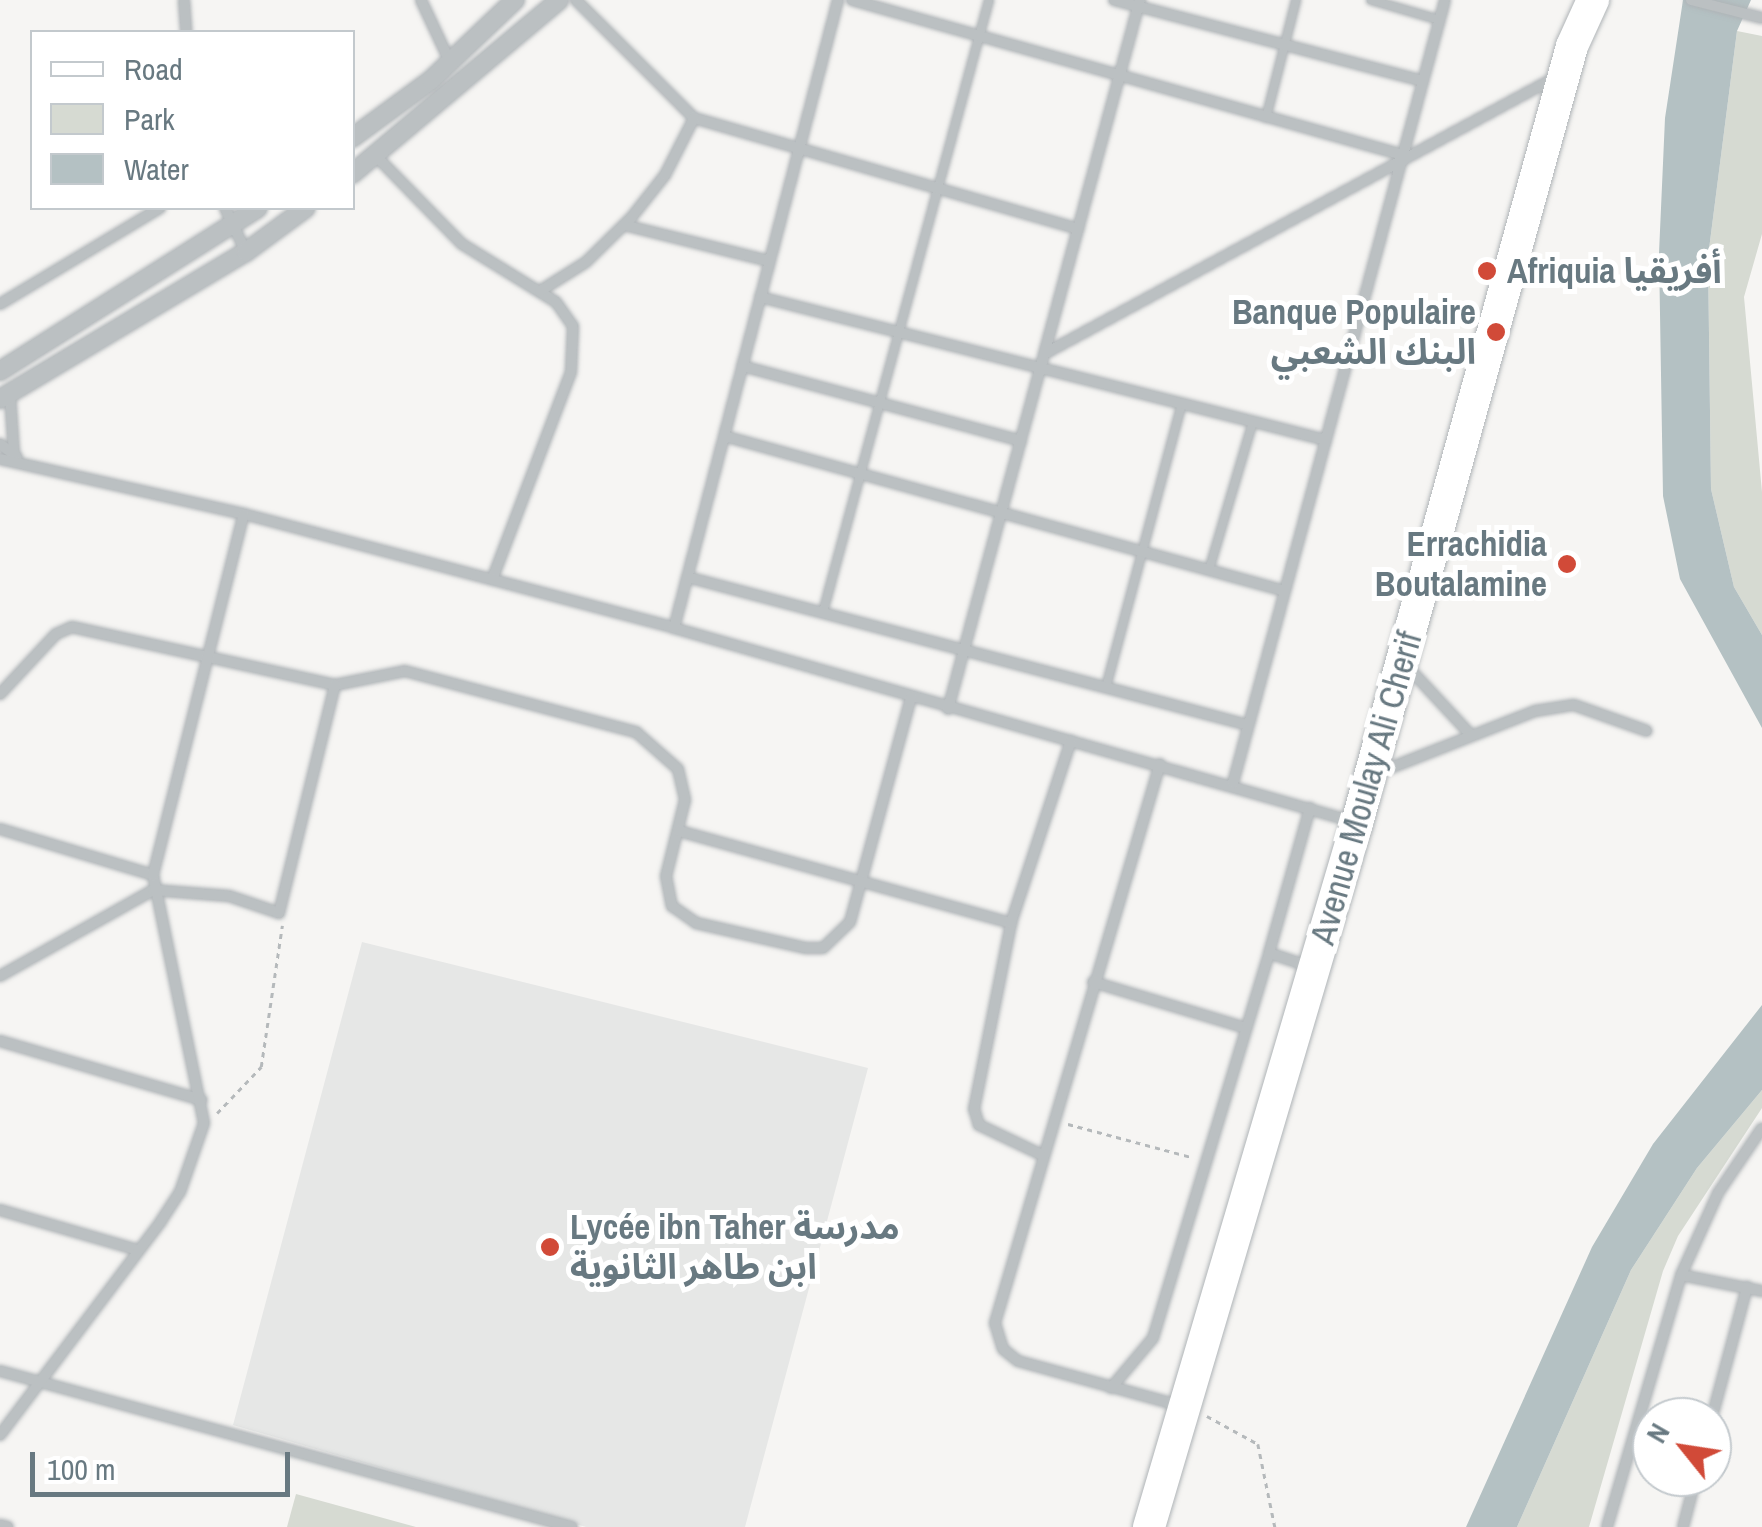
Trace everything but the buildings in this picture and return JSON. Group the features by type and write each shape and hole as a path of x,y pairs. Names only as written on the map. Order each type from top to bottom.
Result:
{"main road":[{"path":"1569,59 1571,0"},
{"path":"1569,59 1593,0"},
{"name":"Avenue Moulay Ali Cherif","path":"1149,1527 1357,823 1569,59"}],"street":[{"path":"184,0 186,30"},
{"path":"421,0 451,63"},
{"path":"355,136 451,63 515,0"},
{"path":"355,172 559,0"},
{"path":"576,0 694,118 798,152 1078,229"},
{"path":"674,628 838,0"},
{"path":"852,0 1402,160"},
{"path":"1114,0 1139,4 1284,50 1423,82"},
{"path":"1233,783 1445,0"},
{"path":"1691,0 1762,18"},
{"path":"948,709 1139,4"},
{"path":"1044,354 1402,160 1569,59"},
{"path":"540,291 586,262 624,225 665,174 694,118"},
{"path":"376,156 462,244 540,291 573,326 571,372 492,580"},
{"path":"0,304 157,210"},
{"path":"226,210 246,252"},
{"path":"0,371 255,210"},
{"path":"14,454 5,397 246,252 303,210"},
{"path":"624,225 770,261"},
{"path":"760,297 898,335 1326,440"},
{"path":"742,366 1021,441"},
{"path":"724,436 1002,510 1285,592"},
{"path":"0,444 25,464"},
{"path":"0,459 244,514 674,628 948,709 1233,783 1357,823"},
{"path":"0,1435 180,1192 204,1122 153,890 153,875 244,514"},
{"path":"687,576 1248,725"},
{"path":"0,694 56,634 72,628 335,685 406,671 636,732 678,769 685,800 666,876 672,906 696,923 748,938 823,948 850,922 911,698"},
{"path":"1403,661 1470,734"},
{"path":"0,976 153,890 229,896 279,913 335,685"},
{"path":"1368,778 1470,734 1574,705 1647,730"},
{"path":"1040,1154 979,1125 974,1109 1011,922 1071,740"},
{"path":"1160,764 1040,1154 995,1323 1004,1349 1018,1362 1184,1407"},
{"path":"1111,1388 1153,1338 1310,808"},
{"path":"0,829 153,875"},
{"path":"679,830 1011,922"},
{"path":"1269,953 1314,968"},
{"path":"1093,982 1246,1028"},
{"path":"0,1041 202,1100"},
{"path":"1606,1527 1682,1274 1718,1193 1762,1128"},
{"path":"0,1210 138,1250"},
{"path":"1682,1274 1762,1291"},
{"path":"1718,1397 1747,1287"},
{"path":"0,1372 572,1527"},
{"path":"1683,1527 1691,1497"},
{"path":"0,1524 8,1527"}],"lane":[{"path":"823,612 989,0"},
{"path":"1266,118 1296,0"},
{"path":"1371,0 1440,20"},
{"path":"1106,688 1182,403"},
{"path":"1208,570 1253,421"}],"path":[{"path":"204,1122 261,1067 282,948 279,913"},
{"path":"1051,1120 1207,1161"},
{"path":"1184,1407 1240,1429 1258,1444 1275,1527"}],"shaded area":[{"name":"Lycée ibn Taher مدرسة ابن طاهر الثانوية","path":"362,942 868,1068 745,1527 586,1527 233,1425"}],"green space":[{"path":"1737,31 1762,36 1762,234 1744,297 1762,492 1762,635 1734,587 1711,489 1708,257"},
{"path":"1762,1090 1762,1108 1678,1236 1663,1271 1589,1527 1517,1527 1631,1270 1697,1168"},
{"path":"296,1494 416,1527 287,1527"}],"water":[{"path":"1683,0 1751,0 1737,31 1708,257 1711,489 1734,587 1762,635 1762,728 1680,579 1663,496 1659,253 1665,118"},
{"path":"1762,1005 1762,1090 1697,1168 1631,1270 1517,1527 1466,1527 1592,1247 1653,1144"}],"place":[{"name":"Afriquia أفريقيا","path":"1487,271"},
{"name":"Banque Populaire البنك الشعبي","path":"1496,332"},
{"name":"Errachidia Boutalamine","path":"1567,564"},
{"name":"Lycée ibn Taher مدرسة ابن طاهر الثانوية","path":"550,1247"}]}
